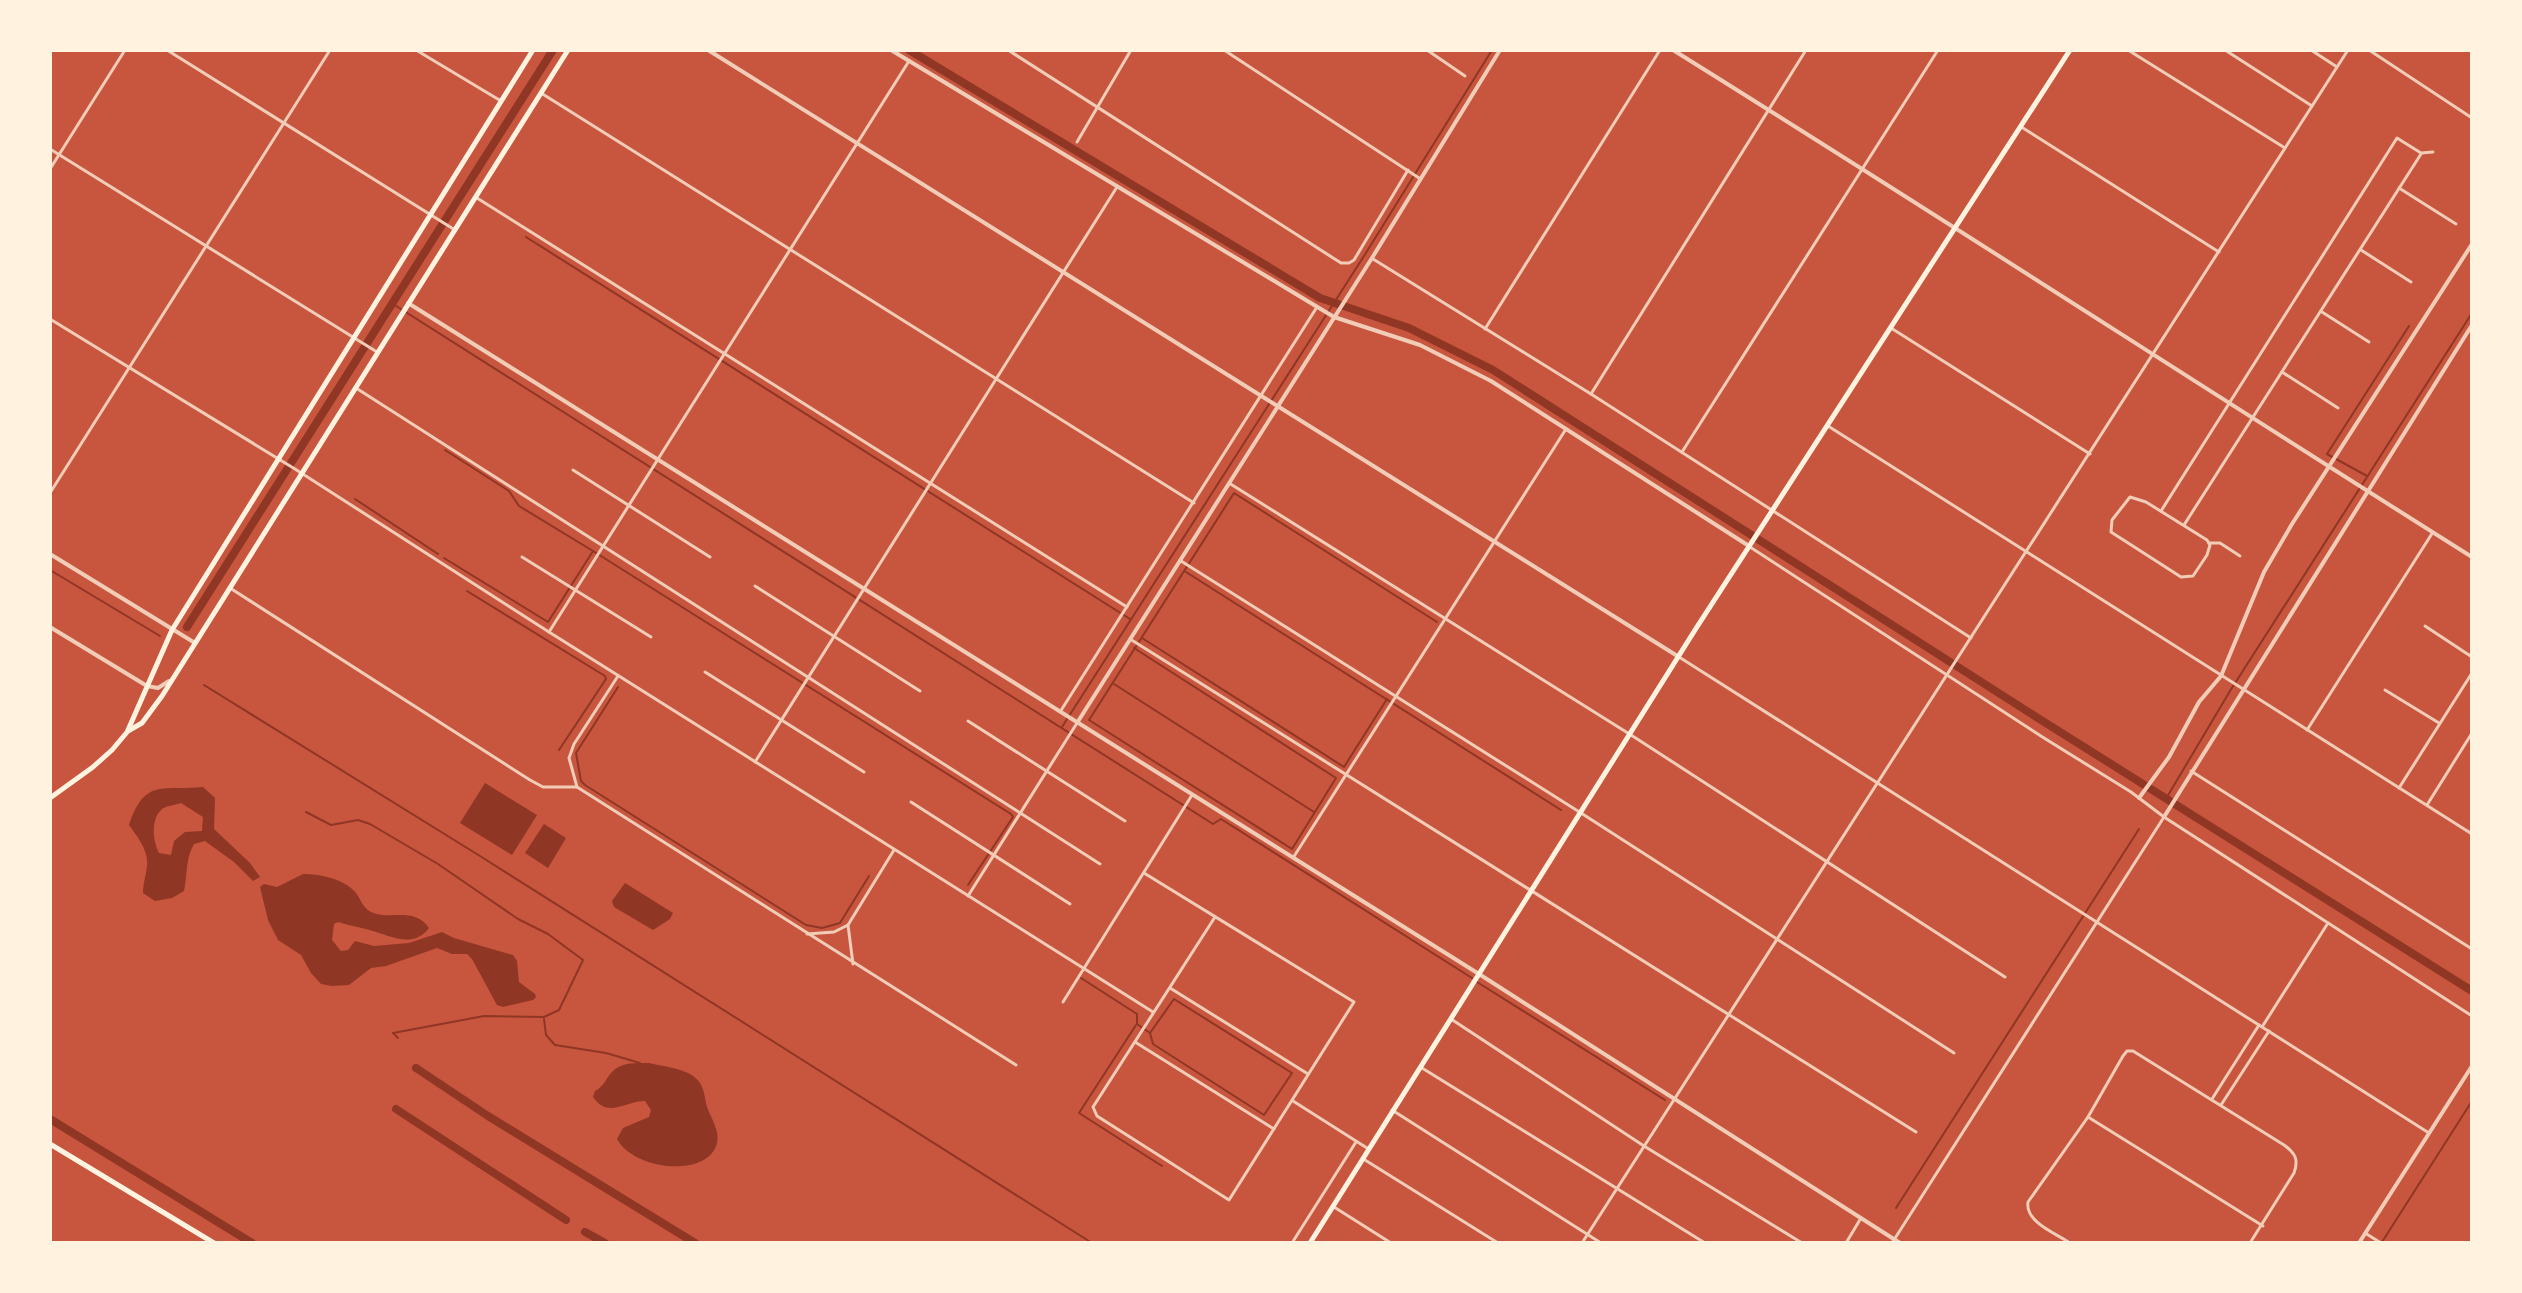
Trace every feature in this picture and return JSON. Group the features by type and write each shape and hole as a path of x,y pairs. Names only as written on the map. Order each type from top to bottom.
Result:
{"main road":[{"path":"128,731 172,630 357,340 533,50"},
{"path":"50,798 93,767 128,731 142,723 177,674 356,388 374,350 408,303 568,50"},
{"path":"1310,1243 1679,657 2070,50"},
{"path":"50,1144 214,1243"}],"street":[{"path":"50,169 125,50"},
{"path":"167,50 455,230"},
{"path":"50,493 330,50"},
{"path":"416,50 501,101"},
{"path":"708,50 1496,541 2430,1134"},
{"path":"891,50 1332,316 1420,345 1491,381 2472,1016"},
{"path":"1008,50 1341,263 1354,260 1408,170"},
{"path":"1077,142 1131,50"},
{"path":"1224,50 1419,178"},
{"path":"1427,50 1465,76"},
{"path":"968,896 1181,562 1500,50"},
{"path":"1485,329 1660,50"},
{"path":"1673,50 1955,226 2152,356 2472,557"},
{"path":"1591,394 1806,50"},
{"path":"1682,452 1938,50"},
{"path":"2128,50 2285,148"},
{"path":"2225,50 2312,106"},
{"path":"2311,50 2337,67"},
{"path":"1582,1243 2348,50"},
{"path":"2369,50 2472,118"},
{"path":"549,632 572,588 597,558 909,61"},
{"path":"541,93 1194,503"},
{"path":"2021,127 2219,252"},
{"path":"2161,511 2397,138 2421,153 2433,152"},
{"path":"50,149 374,350"},
{"path":"2184,525 2421,153"},
{"path":"755,762 1117,187"},
{"path":"2399,188 2456,224"},
{"path":"475,197 1126,608"},
{"path":"2139,798 2169,757 2199,702 2221,676 2264,572 2328,466 2472,244"},
{"path":"2360,250 2411,282"},
{"path":"1372,258 1591,394 1971,638"},
{"path":"408,303 864,592 1675,1098 1900,1243"},
{"path":"1060,712 1318,307"},
{"path":"2321,311 2369,342"},
{"path":"50,319 281,460 1153,1012"},
{"path":"1893,1241 2164,817 2241,688 2472,325"},
{"path":"1891,328 2090,454"},
{"path":"2282,372 2338,408"},
{"path":"356,388 1100,864"},
{"path":"1828,426 2472,834"},
{"path":"1293,858 1566,429"},
{"path":"573,470 710,557"},
{"path":"1229,483 1631,735 2005,977"},
{"path":"2209,543 2207,555 2197,573 2186,579 2121,540 2110,529 2118,511 2130,497 2139,498 2209,543 2217,542 2240,556"},
{"path":"2307,730 2433,532"},
{"path":"50,554 195,643"},
{"path":"522,557 651,637"},
{"path":"1181,562 1581,813 1954,1053"},
{"path":"755,586 920,691"},
{"path":"230,588 530,780 543,787 577,787 1016,1065"},
{"path":"2425,626 2472,657"},
{"path":"50,627 147,686 158,688 177,674"},
{"path":"1130,639 1916,1132"},
{"path":"705,672 864,772"},
{"path":"2399,788 2472,673"},
{"path":"577,787 569,758 574,744 618,676"},
{"path":"2385,690 2439,723"},
{"path":"968,721 1125,821"},
{"path":"2427,805 2470,741 2472,733"},
{"path":"2191,771 2472,949"},
{"path":"1063,1002 1191,797"},
{"path":"911,802 1070,904"},
{"path":"807,934 834,932 848,925 894,850"},
{"path":"1144,873 1354,1002 1229,1200 1093,1111 1215,917"},
{"path":"2212,1099 2328,923"},
{"path":"848,925 853,964"},
{"path":"1170,988 1308,1074"},
{"path":"1450,1018 1644,1146 1802,1243"},
{"path":"2221,1105 2269,1031"},
{"path":"1135,1042 1274,1129"},
{"path":"2070,1243 2030,1216 2027,1207 2088,1117 2127,1051 2138,1052 2212,1099 2288,1148 2297,1160 2294,1173 2250,1243"},
{"path":"2359,1243 2472,1066"},
{"path":"1420,1067 1705,1243"},
{"path":"1293,1101 1368,1148"},
{"path":"1392,1110 1601,1243"},
{"path":"2088,1117 2263,1226"},
{"path":"1292,1243 1356,1142"},
{"path":"1362,1158 1498,1243"},
{"path":"1332,1206 1391,1243"},
{"path":"1846,1243 1861,1218"},
{"path":"2365,1233 2381,1243"}],"shaded area":[{"path":"485,783 537,815 512,855 460,823"},
{"path":"203,787 215,798 214,829 250,863 260,877 253,881 234,862 205,841 194,844 191,850 184,891 172,898 155,901 143,893 146,855 129,825 135,810 148,793 156,790","holes":["181,803 203,817 202,831 185,832 174,841 171,855 159,853 154,831 162,809"]},
{"path":"544,824 566,838 548,868 525,853"},
{"path":"303,874 324,876 345,884 371,912 416,917 429,928 417,938 403,939 338,922 334,924 332,940 341,951 348,950 355,941 374,946 409,943 442,932 513,955 517,961 519,982 536,997 503,1007 497,1005 467,954 452,954 437,948 386,966 371,968 349,985 321,984 301,955 278,940 268,920 260,887 264,884 277,887"},
{"path":"625,883 673,913 670,919 653,930 614,907 612,901"},
{"path":"649,1063 684,1071 701,1085 718,1138 711,1154 700,1162 670,1166 638,1158 617,1139 623,1128 649,1117 651,1110 645,1101 611,1108 593,1097 618,1067"}],"waterway":[{"path":"187,627 553,50"},
{"path":"909,50 1320,298 1409,328 1493,370 2472,991"},
{"path":"1062,727 1492,50"},
{"path":"526,237 1130,619"},
{"path":"393,304 1213,824 1221,819 1472,978"},
{"path":"2167,797 2230,691 2472,313"},
{"path":"2367,476 2327,454 2409,326"},
{"path":"444,558 548,622 593,551 519,506 509,491 445,450"},
{"path":"1134,648 1336,778 1292,849 1089,720 1234,493 1437,622"},
{"path":"355,499 438,554"},
{"path":"593,551 1011,814 1013,817 968,885"},
{"path":"50,570 160,636"},
{"path":"1186,572 1561,810"},
{"path":"467,591 605,676 606,679 559,750"},
{"path":"1142,638 1344,767 1387,699"},
{"path":"1114,684 1314,812"},
{"path":"204,685 1092,1243"},
{"path":"618,687 576,753 581,781 585,785 806,925 822,928 840,923 869,876"},
{"path":"306,812 331,825 358,820 370,824 438,864 518,919 548,934 583,960 559,1010 544,1017 484,1016 393,1033 398,1038"},
{"path":"1896,1208 2139,829"},
{"path":"1081,978 1137,1014 1137,1024 1150,1033 1174,999 1292,1073 1264,1115 1153,1044 1150,1033"},
{"path":"1477,982 1665,1100"},
{"path":"544,1019 546,1035 555,1045 606,1053 640,1063"},
{"path":"1136,1025 1079,1113 1162,1166"},
{"path":"416,1068 488,1116 695,1243"},
{"path":"2382,1242 2472,1101"},
{"path":"396,1109 566,1220"},
{"path":"50,1119 252,1243"},
{"path":"585,1232 605,1243"}]}
